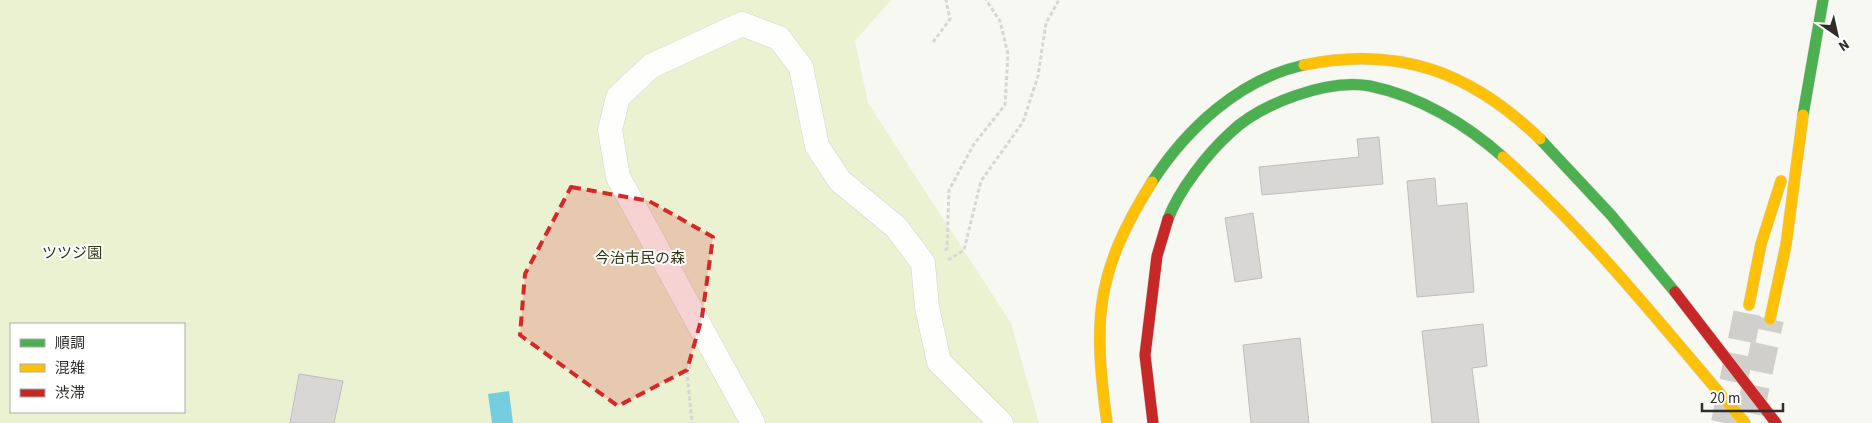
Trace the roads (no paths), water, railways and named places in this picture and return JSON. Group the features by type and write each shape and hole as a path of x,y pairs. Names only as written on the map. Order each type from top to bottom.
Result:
{"main road":[{"path":"1770,320 1786,245 1803,113 1823,0"},
{"path":"1107,423 1099,360 1101,295 1115,248 1138,203 1168,160 1212,112 1249,86 1285,71 1326,60 1365,58 1414,64 1445,73 1475,87 1514,115 1623,228 1685,302 1776,423"},
{"path":"1153,423 1145,355 1157,256 1168,216 1192,176 1230,132 1265,109 1299,95 1331,86 1369,86 1410,99 1452,118 1493,148 1516,168 1538,188 1596,250 1745,423"},
{"path":"1749,305 1761,244 1803,113"}],"street":[{"path":"753,423 618,177 610,130 618,98 651,66 742,24 778,38 800,68 817,146 840,181 896,227 923,269 927,307 938,362 1001,423"}],"water":[{"path":"509,391 513,423 492,423 488,394"}],"tunnel":[{"path":"1725,423 1749,305"},
{"path":"1750,413 1770,319"}],"park label":[{"name":"ツツジ園","path":"72,253"},
{"name":"今治市民の森","path":"640,258"}]}
